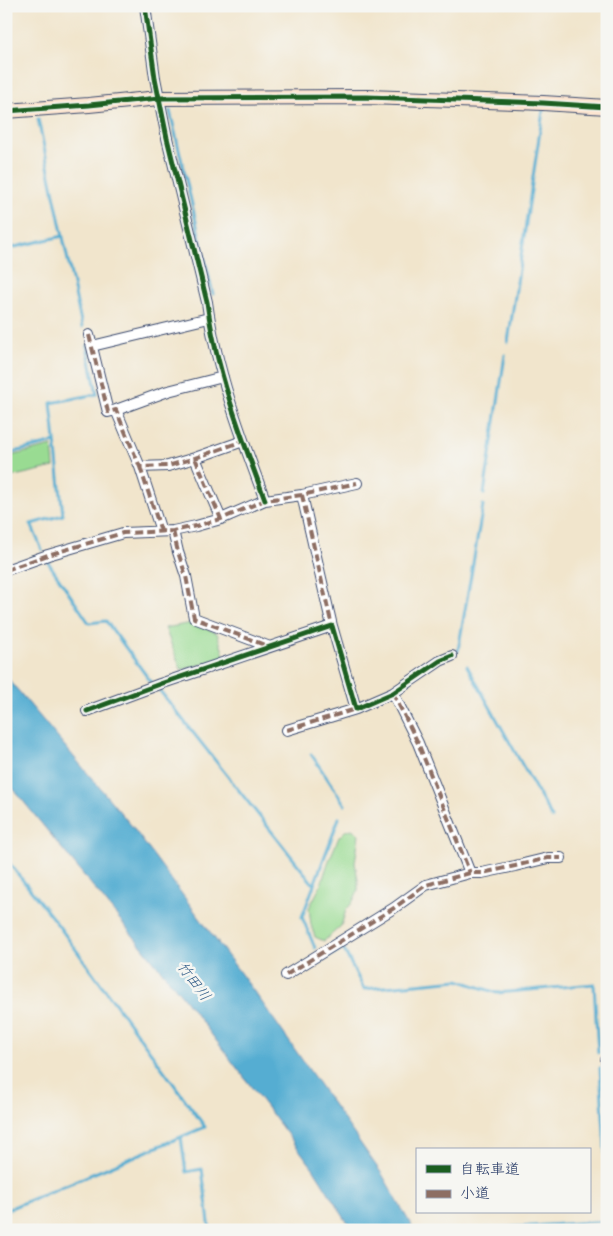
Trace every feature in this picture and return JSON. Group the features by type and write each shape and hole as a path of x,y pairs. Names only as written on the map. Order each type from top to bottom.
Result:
{"street":[{"path":"144,6 155,78 167,138 207,302 209,318 243,441 265,500"},
{"path":"6,110 89,105 159,98 368,97 607,107"},
{"path":"92,346 209,318"},
{"path":"89,335 108,412 168,391 224,377"},
{"path":"116,410 140,467 162,531"},
{"path":"140,467 168,466 243,441"},
{"path":"195,458 221,519"},
{"path":"6,570 48,555 123,533 174,531 221,519 265,500 302,495 357,483"},
{"path":"302,495 332,626 356,709"},
{"path":"174,531 178,552 186,576 194,618 270,647"},
{"path":"87,711 160,684 332,626"},
{"path":"287,730 356,709 393,693 440,661 452,656"},
{"path":"393,693 418,743 470,873"},
{"path":"286,975 394,908 426,885 470,873 482,873 548,858 561,858"},
{"path":"606,1060 607,1066"}],"green space":[{"path":"52,446 54,467 6,478 6,457"},
{"path":"192,623 217,633 225,658 181,670 165,628"},
{"path":"352,829 359,834 355,863 358,891 346,910 341,926 324,941 315,937 309,908 321,885 339,837 345,831"}],"water":[{"name":"竹田川","path":"6,676 131,825 261,1001 382,1174 414,1230 352,1230 313,1168 183,997 6,780"}],"waterway":[{"path":"170,111 213,294"},
{"path":"508,342 543,111"},
{"path":"38,119 82,327"},
{"path":"6,249 63,236"},
{"path":"42,550 31,524 63,515 51,403 97,394 87,346"},
{"path":"484,494 505,355"},
{"path":"6,454 55,442"},
{"path":"458,651 483,505"},
{"path":"48,562 89,623 106,621 151,682"},
{"path":"467,666 552,818"},
{"path":"160,691 314,885 302,917 315,948"},
{"path":"311,754 345,805"},
{"path":"314,885 339,818"},
{"path":"6,859 58,925 205,1127 6,1210"},
{"path":"320,961 343,948 364,989 458,980 497,993 594,984 598,1053"},
{"path":"600,1068 607,1180"},
{"path":"181,1137 186,1172 202,1169 210,1230"},
{"path":"470,1230 607,1221"}],"marked path":[{"path":"89,335 108,412 116,410 140,467 168,466 243,441"},
{"path":"195,458 221,519"},
{"path":"140,467 161,531"},
{"path":"6,570 48,555 123,533 173,531 221,519 265,500 302,495 357,483"},
{"path":"302,495 332,626"},
{"path":"173,531 186,576 194,618 270,647"},
{"path":"393,693 418,743 470,873"},
{"path":"287,730 356,709"},
{"path":"286,975 394,908 426,885 470,873 482,873 548,858 561,858"}],"cycle path":[{"path":"145,6 155,78 167,138 207,302 216,353 238,427 265,500"},
{"path":"6,111 159,98 367,97 607,107"},
{"path":"87,711 160,684 332,626 356,709 393,693 440,661 452,656"}]}
